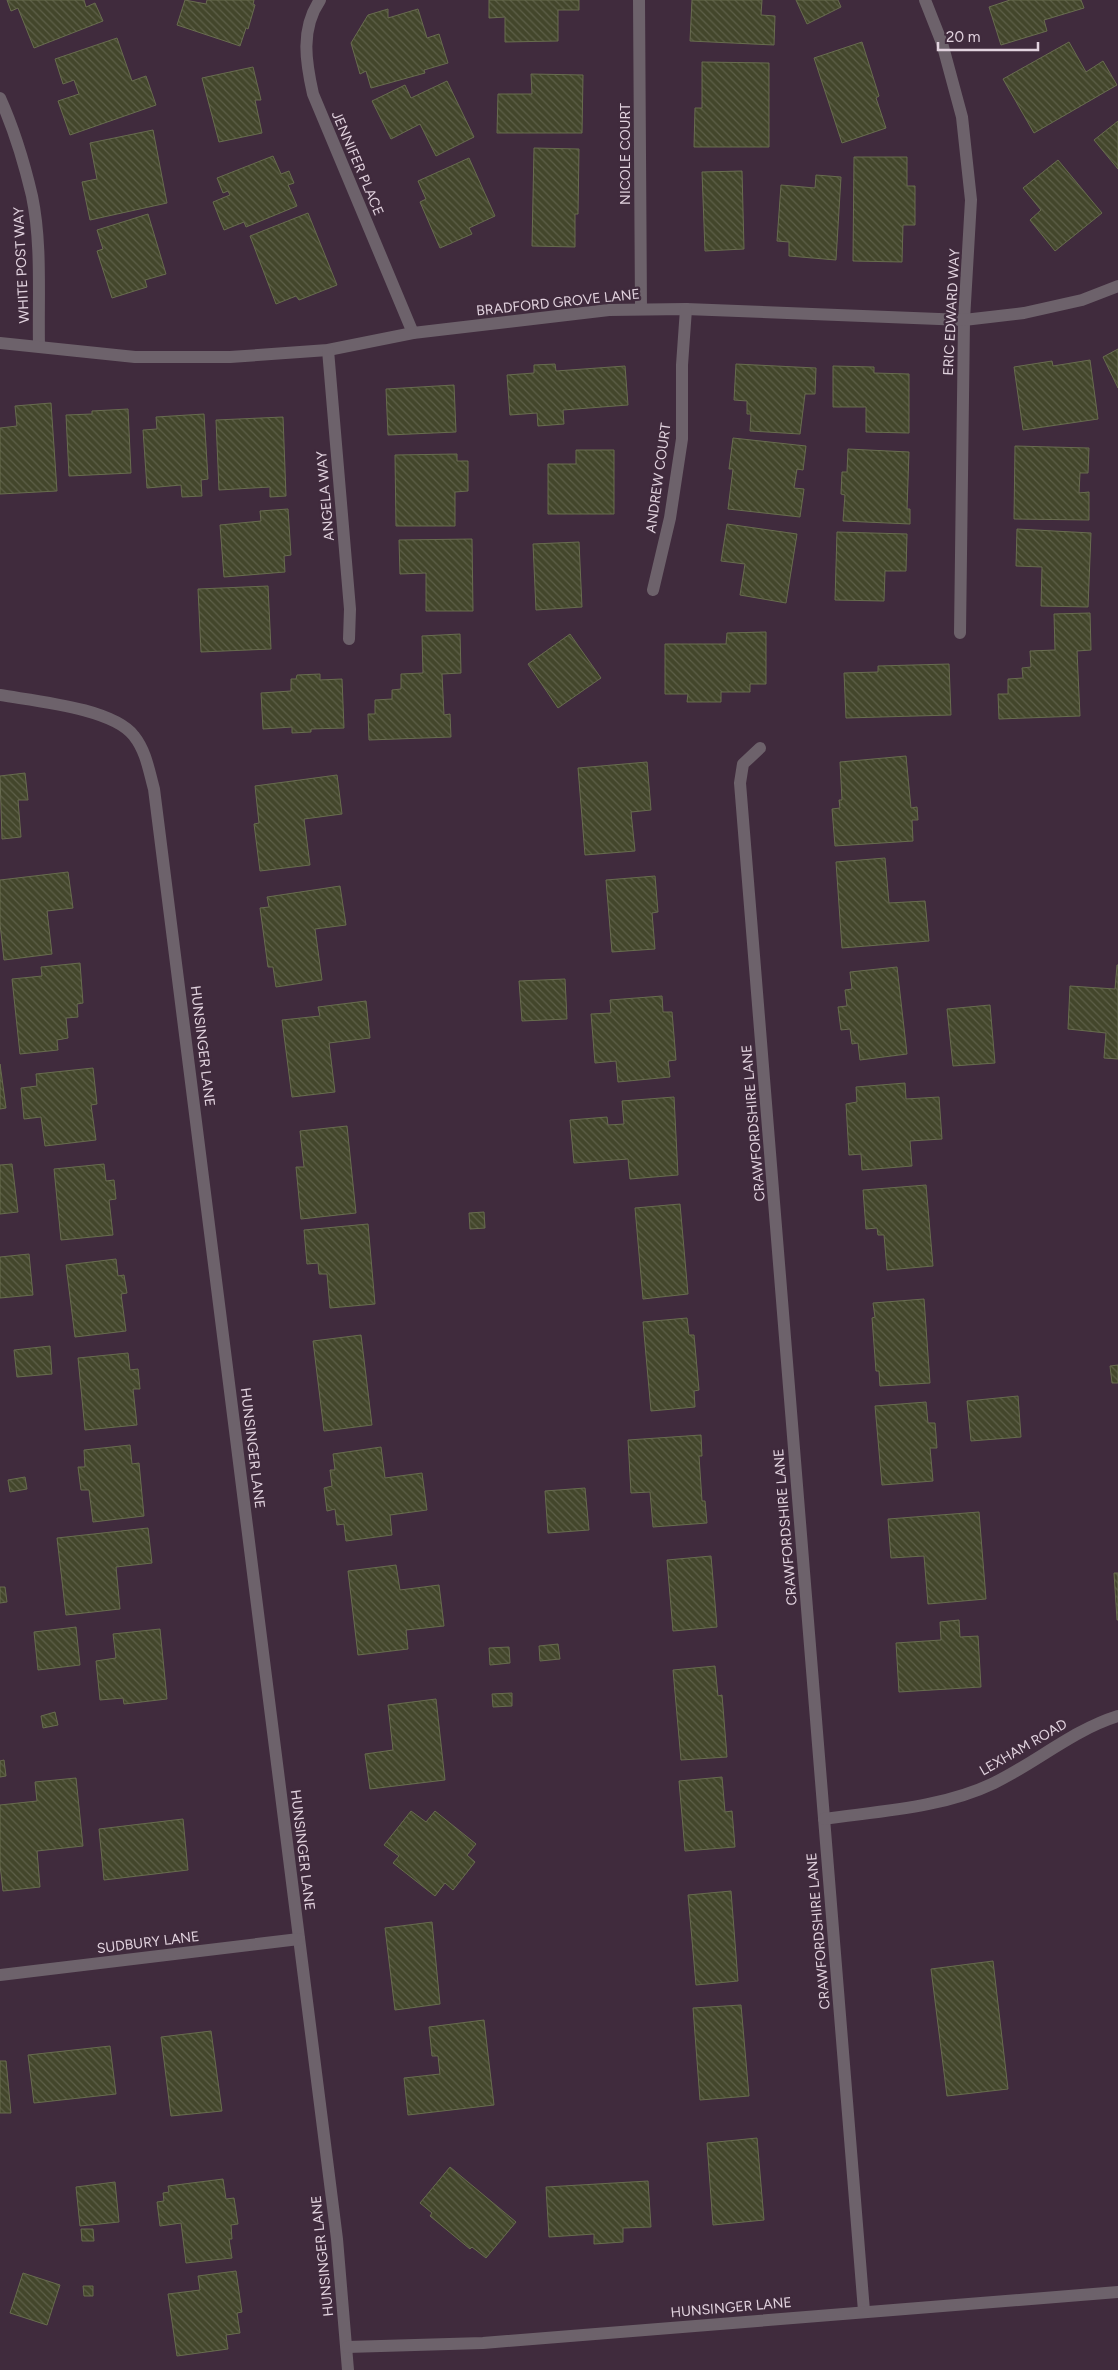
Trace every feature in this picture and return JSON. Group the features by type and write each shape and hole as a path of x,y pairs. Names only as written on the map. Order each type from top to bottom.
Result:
{"street":[{"name":"JENNIFER PLACE","path":"320,0 315,6 306,38 306,62 313,94 413,333"},
{"name":"NICOLE COURT","path":"639,0 641,309"},
{"name":"ERIC EDWARD WAY","path":"924,0 942,43 962,117 971,200 964,320 960,633"},
{"name":"WHITE POST WAY","path":"0,98 14,128 32,198 37,248 39,346"},
{"name":"BRADFORD GROVE LANE","path":"0,343 135,357 230,357 328,350 413,333 609,310 686,309 964,320 1024,313 1082,300 1118,286"},
{"name":"ANDREW COURT","path":"652,590 670,518 682,439 682,366 686,309"},
{"name":"ANGELA WAY","path":"328,350 350,609 349,639"},
{"name":"HUNSINGER LANE","path":"0,695 90,711 122,724 134,735 146,757 154,789 299,1939 335,2230 347,2347 483,2343 1118,2292"},
{"name":"CRAWFORDSHIRE LANE","path":"760,748 743,764 740,783 864,2311"},
{"name":"LEXHAM ROAD","path":"824,1820 927,1804 964,1796 996,1782 1063,1741 1103,1720 1118,1716"},
{"name":"SUDBURY LANE","path":"0,1975 299,1939"},
{"path":"347,2347 348,2370"}],"building":[{"path":"7,0 84,0 86,7 95,3 103,21 34,48 18,8 11,11"},
{"path":"185,0 206,4 207,0 254,0 253,4 255,5 248,29 246,28 240,46 177,25"},
{"path":"489,0 579,0 579,10 558,10 558,41 505,42 505,17 489,18"},
{"path":"692,0 762,0 761,15 775,16 774,45 690,41"},
{"path":"796,0 838,0 841,7 807,24"},
{"path":"1010,0 1081,0 1084,8 1044,20 1047,31 1001,45 989,7"},
{"path":"388,9 388,18 418,9 427,38 439,34 448,63 424,70 425,73 371,88 366,71 360,74 351,43 368,15"},
{"path":"117,38 132,81 146,76 156,105 70,135 58,101 79,94 74,80 63,84 55,59"},
{"path":"862,42 879,96 876,98 886,128 842,143 814,58"},
{"path":"1069,42 1086,72 1103,61 1117,85 1034,133 1003,79"},
{"path":"702,62 769,63 769,147 694,147 695,108 702,108"},
{"path":"253,67 261,100 255,100 262,133 219,142 202,78"},
{"path":"531,74 583,75 582,133 497,133 498,94 532,94"},
{"path":"447,81 474,137 436,156 420,124 391,139 372,101 405,85 411,98"},
{"path":"1118,121 1118,169 1094,140"},
{"path":"153,130 167,203 90,220 82,182 97,179 90,143"},
{"path":"534,148 579,149 578,214 575,214 575,247 532,246"},
{"path":"273,156 281,174 289,171 294,183 288,185 297,206 246,227 244,222 224,230 213,202 230,195 228,191 223,193 217,178"},
{"path":"854,157 907,157 907,186 915,186 915,225 903,225 902,262 853,261"},
{"path":"469,158 495,216 469,228 472,234 440,248 420,202 426,199 418,181"},
{"path":"1058,160 1102,213 1055,251 1030,220 1041,210 1023,188"},
{"path":"742,171 744,249 705,251 702,172"},
{"path":"816,175 841,177 836,260 789,256 789,242 777,241 781,185 815,188"},
{"path":"308,213 337,285 299,300 296,296 276,304 250,236"},
{"path":"148,214 166,274 145,280 147,287 112,298 97,251 103,249 97,230"},
{"path":"1118,349 1118,388 1103,357"},
{"path":"1090,360 1098,419 1023,430 1014,367 1052,361 1053,366"},
{"path":"555,364 556,371 625,366 628,405 563,410 564,424 538,426 537,413 510,415 507,375 534,373 534,365"},
{"path":"736,364 816,368 815,394 805,394 800,434 750,431 751,414 747,414 747,401 734,400"},
{"path":"833,366 874,367 874,373 909,374 909,433 866,432 866,407 833,407"},
{"path":"454,385 456,432 388,435 386,389"},
{"path":"51,403 57,491 0,494 0,428 17,426 15,406"},
{"path":"128,409 131,473 69,476 66,415 92,414 92,411"},
{"path":"204,414 208,479 201,480 202,496 182,497 181,485 147,488 143,430 157,429 156,417"},
{"path":"283,417 286,496 270,497 270,487 219,490 216,420"},
{"path":"733,438 806,446 803,470 797,469 794,488 804,489 800,517 728,509 733,469 729,469"},
{"path":"1015,446 1089,448 1088,473 1080,473 1079,493 1089,492 1089,520 1014,519"},
{"path":"848,449 909,452 907,509 910,509 910,524 843,521 845,495 841,494 842,472 847,472"},
{"path":"576,450 614,450 614,514 548,514 548,464 576,464"},
{"path":"457,454 457,461 468,461 468,491 455,492 455,526 396,526 395,455"},
{"path":"288,509 291,555 284,556 285,572 224,577 220,525 261,521 260,511"},
{"path":"727,524 797,534 786,603 740,595 745,564 721,561"},
{"path":"1017,529 1091,533 1088,607 1041,606 1042,567 1016,566"},
{"path":"837,532 907,534 906,571 885,571 884,601 835,600"},
{"path":"472,539 473,611 426,611 426,573 400,574 399,540"},
{"path":"579,542 582,607 536,610 533,544"},
{"path":"268,586 271,649 201,652 198,589"},
{"path":"1090,613 1091,650 1077,651 1080,716 999,719 998,694 1008,694 1008,679 1023,678 1022,668 1031,667 1030,651 1055,650 1054,614"},
{"path":"766,632 766,684 750,684 750,692 721,692 721,702 687,702 688,694 665,694 665,644 726,644 727,633"},
{"path":"460,634 461,673 442,674 444,715 450,714 451,737 369,740 368,714 375,714 375,700 392,699 392,690 401,689 401,674 423,673 422,636"},
{"path":"570,634 601,678 558,708 528,664"},
{"path":"949,664 951,715 846,718 844,673 878,672 878,666"},
{"path":"320,674 320,680 342,679 344,728 311,729 311,732 292,733 292,727 263,729 261,693 291,691 291,679 296,679 297,675"},
{"path":"906,756 911,808 917,807 918,820 912,820 913,841 835,846 832,809 840,808 839,800 842,800 840,762"},
{"path":"647,762 651,810 631,812 635,851 585,855 578,768"},
{"path":"25,773 28,800 18,800 21,837 2,839 0,776"},
{"path":"337,775 342,814 304,819 310,865 260,871 254,824 259,823 255,786"},
{"path":"885,858 889,903 925,901 929,941 842,948 836,862"},
{"path":"68,872 73,908 47,911 52,954 4,960 0,924 0,880"},
{"path":"655,876 658,912 652,913 655,949 612,952 606,880"},
{"path":"340,886 346,925 315,929 322,980 276,987 273,967 268,967 260,908 269,907 267,897"},
{"path":"80,963 83,1003 77,1004 78,1017 66,1018 68,1038 57,1040 58,1050 20,1054 12,979 42,976 41,967"},
{"path":"1117,965 1118,1059 1104,1058 1106,1033 1068,1029 1070,986 1115,989"},
{"path":"897,967 907,1054 860,1060 858,1043 852,1044 850,1029 841,1030 838,1007 847,1006 845,990 852,989 850,972"},
{"path":"565,979 567,1019 522,1021 519,981"},
{"path":"662,996 663,1012 672,1012 676,1060 668,1061 670,1077 618,1082 616,1061 595,1063 591,1014 611,1013 610,1000"},
{"path":"366,1001 370,1038 329,1043 335,1092 292,1097 282,1020 320,1016 318,1007"},
{"path":"990,1005 995,1063 953,1066 947,1009"},
{"path":"0,1064 6,1108 0,1109"},
{"path":"93,1068 97,1104 91,1105 96,1140 45,1146 41,1117 24,1119 21,1088 37,1086 36,1074"},
{"path":"905,1083 906,1099 939,1097 942,1139 910,1141 912,1166 862,1170 861,1154 849,1155 846,1104 857,1102 856,1087"},
{"path":"674,1097 678,1175 630,1179 628,1159 574,1163 570,1120 607,1117 608,1125 624,1124 622,1101"},
{"path":"347,1126 356,1213 301,1219 296,1167 304,1167 300,1131"},
{"path":"12,1164 18,1212 0,1214 0,1165"},
{"path":"104,1164 106,1181 114,1180 116,1199 109,1200 113,1235 61,1240 54,1169"},
{"path":"926,1185 933,1266 887,1270 884,1235 878,1235 877,1228 866,1229 863,1190"},
{"path":"680,1204 688,1294 643,1299 635,1208"},
{"path":"484,1212 485,1228 470,1229 469,1213"},
{"path":"368,1224 375,1304 330,1308 327,1274 319,1274 318,1263 307,1264 304,1230"},
{"path":"29,1254 33,1295 0,1298 0,1257"},
{"path":"116,1259 118,1276 124,1275 127,1293 121,1294 126,1331 75,1337 66,1265"},
{"path":"924,1299 930,1383 880,1386 879,1371 876,1371 872,1318 875,1317 873,1303"},
{"path":"687,1318 689,1335 694,1335 699,1390 694,1391 695,1407 651,1411 643,1322"},
{"path":"361,1335 372,1425 324,1431 313,1341"},
{"path":"50,1346 52,1374 17,1377 14,1350"},
{"path":"128,1353 130,1370 138,1369 140,1389 133,1389 137,1425 85,1430 78,1358"},
{"path":"1118,1365 1118,1383 1112,1383 1110,1366"},
{"path":"1018,1396 1021,1437 971,1441 967,1401"},
{"path":"926,1402 928,1423 935,1423 937,1448 930,1448 933,1481 882,1485 875,1406"},
{"path":"701,1435 702,1456 699,1456 702,1501 705,1501 707,1523 653,1527 650,1492 631,1493 628,1440"},
{"path":"130,1445 132,1464 139,1463 144,1516 93,1522 89,1490 81,1490 78,1467 85,1467 84,1450"},
{"path":"381,1447 385,1478 422,1473 427,1510 390,1515 392,1535 346,1541 344,1524 337,1525 335,1509 327,1511 324,1488 332,1486 330,1470 335,1470 333,1454"},
{"path":"25,1477 27,1489 10,1492 8,1480"},
{"path":"585,1488 589,1530 548,1533 545,1491"},
{"path":"979,1512 986,1599 928,1604 924,1556 891,1558 888,1519"},
{"path":"148,1528 152,1563 116,1567 120,1609 66,1615 57,1538"},
{"path":"711,1556 717,1627 673,1631 667,1560"},
{"path":"396,1565 400,1590 439,1585 444,1626 406,1630 408,1649 358,1655 348,1571"},
{"path":"1114,1573 1118,1573 1118,1620 1117,1620"},
{"path":"0,1587 5,1587 7,1602 0,1603"},
{"path":"959,1620 960,1637 978,1636 981,1687 899,1692 896,1643 941,1640 940,1622"},
{"path":"76,1627 80,1665 38,1670 34,1632"},
{"path":"160,1629 167,1699 124,1704 123,1698 100,1700 96,1661 116,1658 113,1634"},
{"path":"558,1644 560,1659 540,1661 539,1646"},
{"path":"509,1647 510,1663 490,1665 489,1648"},
{"path":"715,1666 718,1696 722,1695 727,1757 681,1760 673,1670"},
{"path":"512,1693 512,1706 493,1707 492,1694"},
{"path":"436,1699 445,1780 370,1789 365,1754 393,1750 388,1705"},
{"path":"55,1712 58,1725 43,1728 41,1716"},
{"path":"4,1760 6,1776 0,1777 0,1761"},
{"path":"722,1777 725,1812 732,1811 735,1847 685,1851 679,1781"},
{"path":"76,1778 83,1846 37,1851 40,1887 3,1891 0,1865 0,1805 37,1801 35,1782"},
{"path":"411,1811 426,1822 435,1811 476,1844 467,1855 475,1862 453,1890 445,1883 435,1896 393,1863 399,1856 384,1845"},
{"path":"183,1819 188,1870 104,1880 99,1829"},
{"path":"731,1891 738,1981 696,1985 688,1895"},
{"path":"432,1922 440,2004 395,2010 385,1928"},
{"path":"993,1961 1008,2089 947,2096 931,1969"},
{"path":"741,2005 749,2096 700,2100 693,2008"},
{"path":"484,2020 494,2105 408,2115 404,2078 440,2074 438,2056 432,2056 429,2027"},
{"path":"211,2031 222,2111 171,2116 161,2037"},
{"path":"110,2046 116,2094 34,2103 28,2055"},
{"path":"0,2061 6,2061 11,2113 0,2113"},
{"path":"757,2138 764,2220 713,2225 707,2143"},
{"path":"450,2167 516,2222 486,2258 472,2247 470,2249 430,2216 432,2213 420,2203"},
{"path":"223,2179 226,2199 234,2198 238,2224 231,2225 232,2239 229,2239 232,2258 186,2263 181,2223 160,2226 157,2202 164,2201 163,2193 169,2192 168,2186"},
{"path":"648,2181 651,2227 623,2228 623,2242 594,2244 594,2234 549,2237 546,2187"},
{"path":"115,2182 119,2222 80,2226 76,2187"},
{"path":"81,2229 93,2229 94,2241 82,2241"},
{"path":"236,2271 242,2312 237,2313 240,2333 226,2335 228,2349 177,2356 168,2294 200,2290 198,2276"},
{"path":"23,2273 60,2285 47,2325 10,2313"},
{"path":"83,2286 93,2286 93,2296 84,2296"}]}
